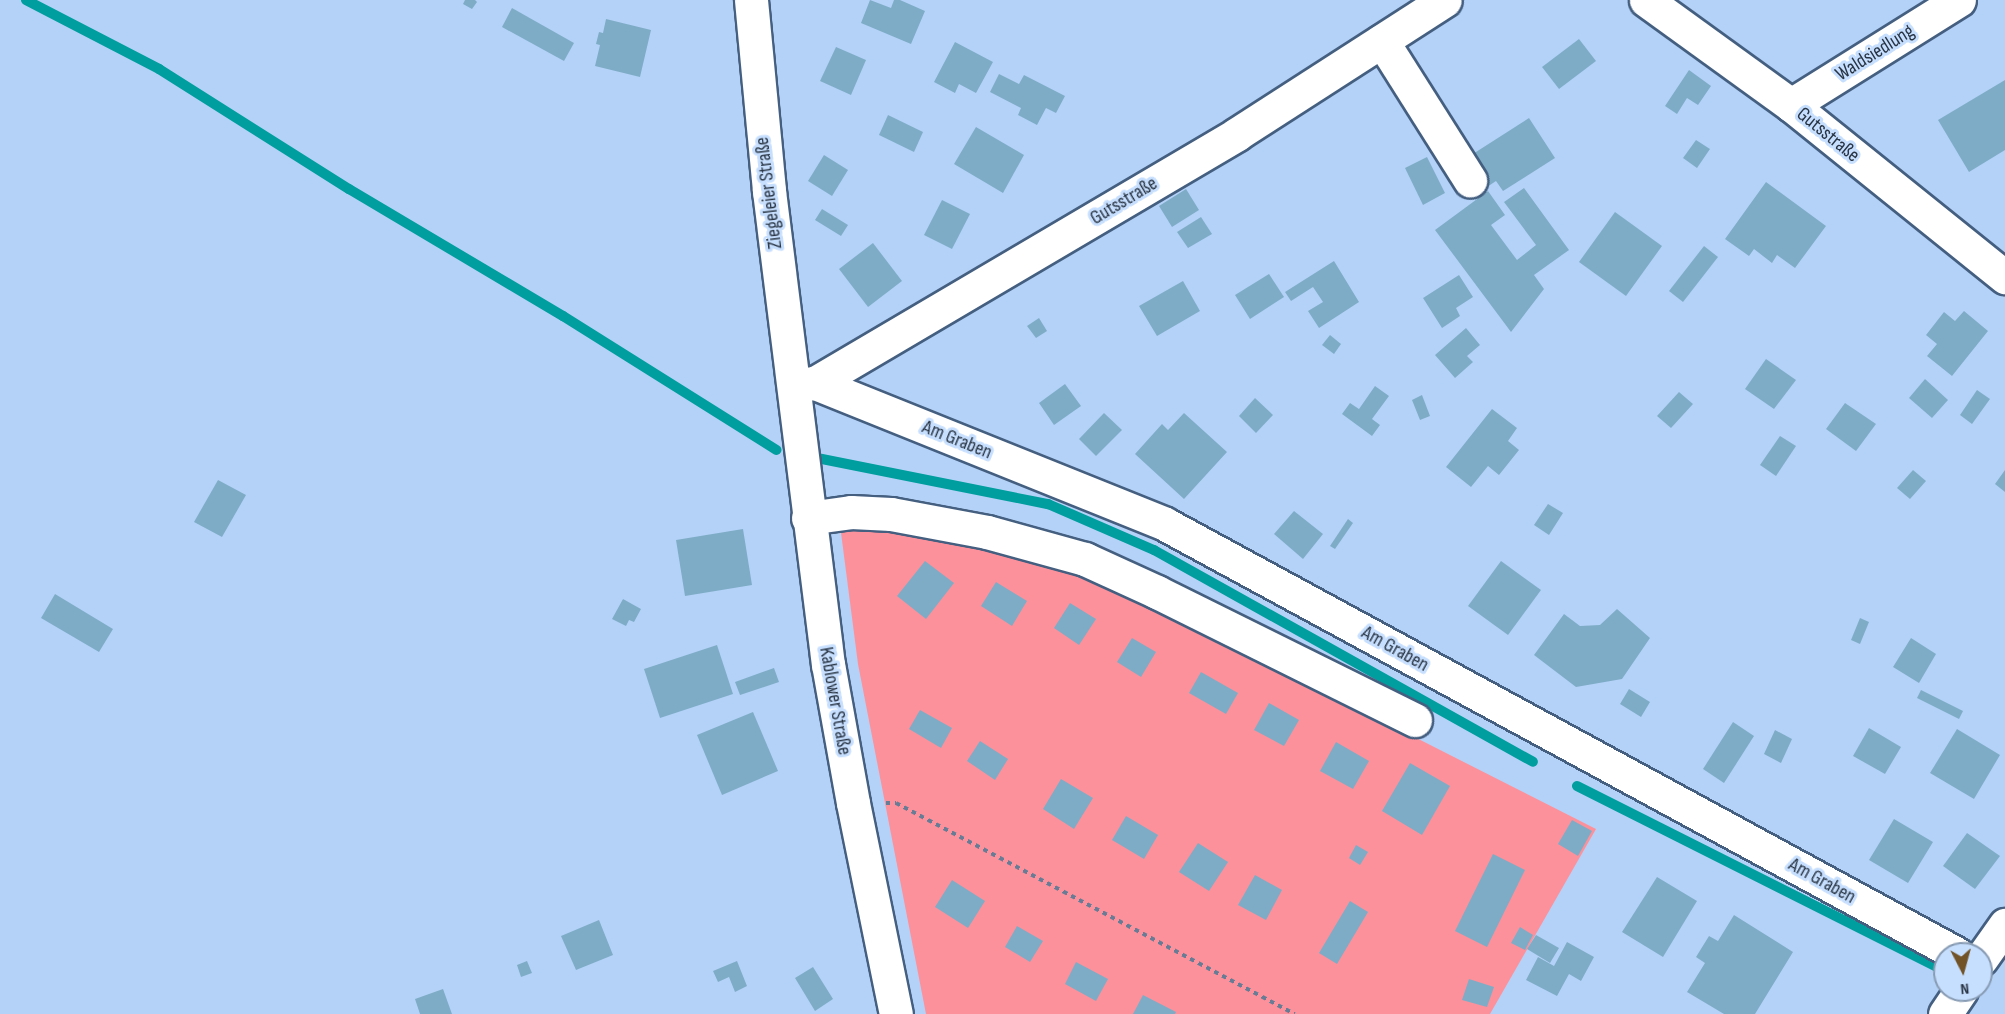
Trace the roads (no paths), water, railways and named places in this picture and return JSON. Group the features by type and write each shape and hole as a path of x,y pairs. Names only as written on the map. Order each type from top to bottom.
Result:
{"street":[{"name":"Ziegeleier Straße","path":"751,0 768,192 804,384"},
{"name":"Gutsstraße","path":"804,384 1237,134 1445,0"},
{"name":"Gutsstraße","path":"1646,0 1791,105 2005,277"},
{"name":"Waldsiedlung","path":"1791,105 1959,0"},
{"path":"1382,41 1470,180"},
{"name":"Kablower Straße","path":"804,384 808,518 828,664 853,803 896,1014"},
{"name":"Am Graben","path":"804,384 1165,524 1935,942"},
{"path":"808,518 851,512 891,514 987,532 1085,559 1157,592 1415,720"},
{"path":"1993,942 2005,925"}],"waterway":[{"path":"26,0 159,69 349,189 563,316 777,450"},
{"path":"817,458 1048,504 1154,550 1533,762"},
{"path":"1577,786 1933,965"}]}
